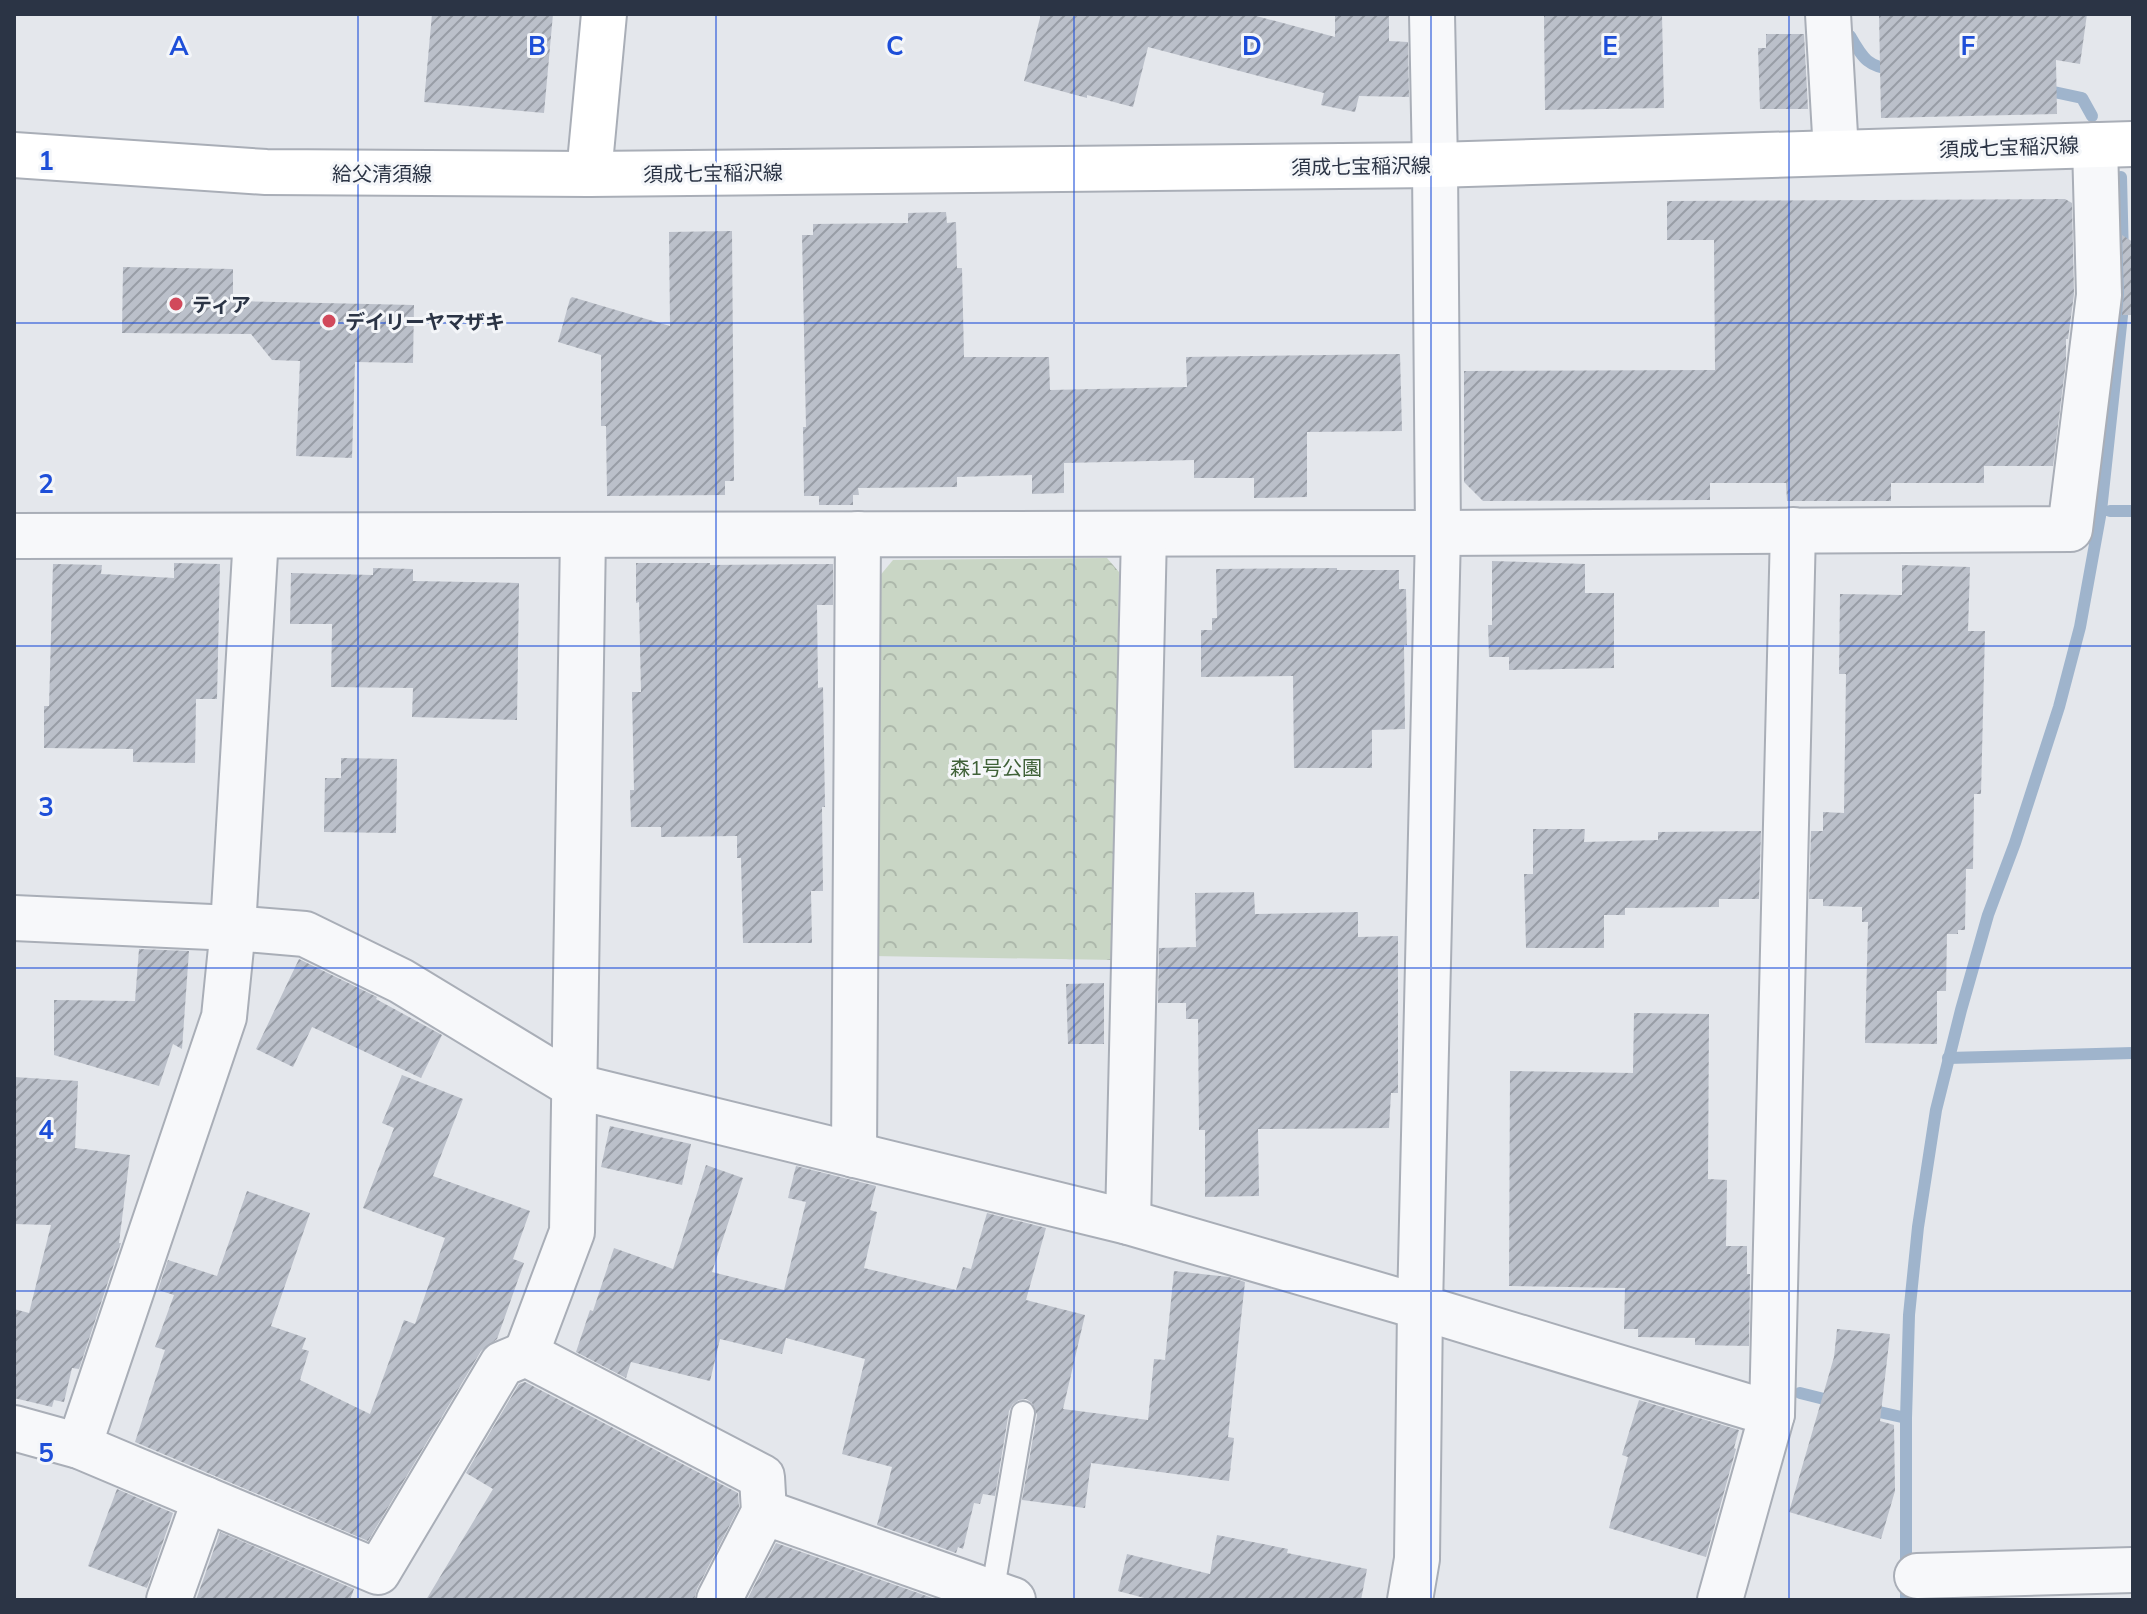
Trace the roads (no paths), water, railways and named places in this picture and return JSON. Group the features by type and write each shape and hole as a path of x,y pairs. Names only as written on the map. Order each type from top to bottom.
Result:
{"main road":[{"path":"589,174 604,14"},
{"name":"須成七宝稲沢線","path":"589,174 1435,165 2114,144"},
{"name":"給父清須線","path":"14,155 266,172 589,174"}],"street":[{"path":"1410,1600 1417,1559 1438,533 1432,14"},
{"path":"1828,14 1836,152"},
{"path":"14,536 2070,529 2114,144"},
{"path":"1720,1600 1772,1414 1793,530"},
{"path":"854,1155 858,534"},
{"path":"1128,1222 1144,534"},
{"path":"14,1428 79,1446 378,1572 502,1364 526,1354 572,1232 583,535"},
{"path":"79,1446 224,1017 233,928 256,536"},
{"path":"14,918 305,934 401,981 574,1086 1128,1222 1772,1414"},
{"path":"526,1354 762,1477 764,1512 719,1600"},
{"path":"169,1600 205,1499"},
{"path":"764,1512 1002,1597"},
{"path":"1917,1576 2133,1570"}],"lane":[{"path":"1002,1597 1023,1413"}],"waterway":[{"path":"1850,36 1872,64 1895,70"},
{"path":"2040,89 2082,98 2092,116"},
{"path":"1906,1600 1909,1315 1918,1227 1936,1110 1961,1010 1988,915 2059,707 2080,627 2101,511 2124,297 2121,177"},
{"path":"2110,511 2133,511"},
{"path":"1948,1058 2133,1053"},
{"path":"1800,1393 1836,1402"},
{"path":"1866,1409 1906,1418"}],"place":[{"name":"ティア","path":"176,304"},
{"name":"デイリーヤマザキ","path":"329,321"}],"park label":[{"name":"森1号公園","path":"996,767"}]}
